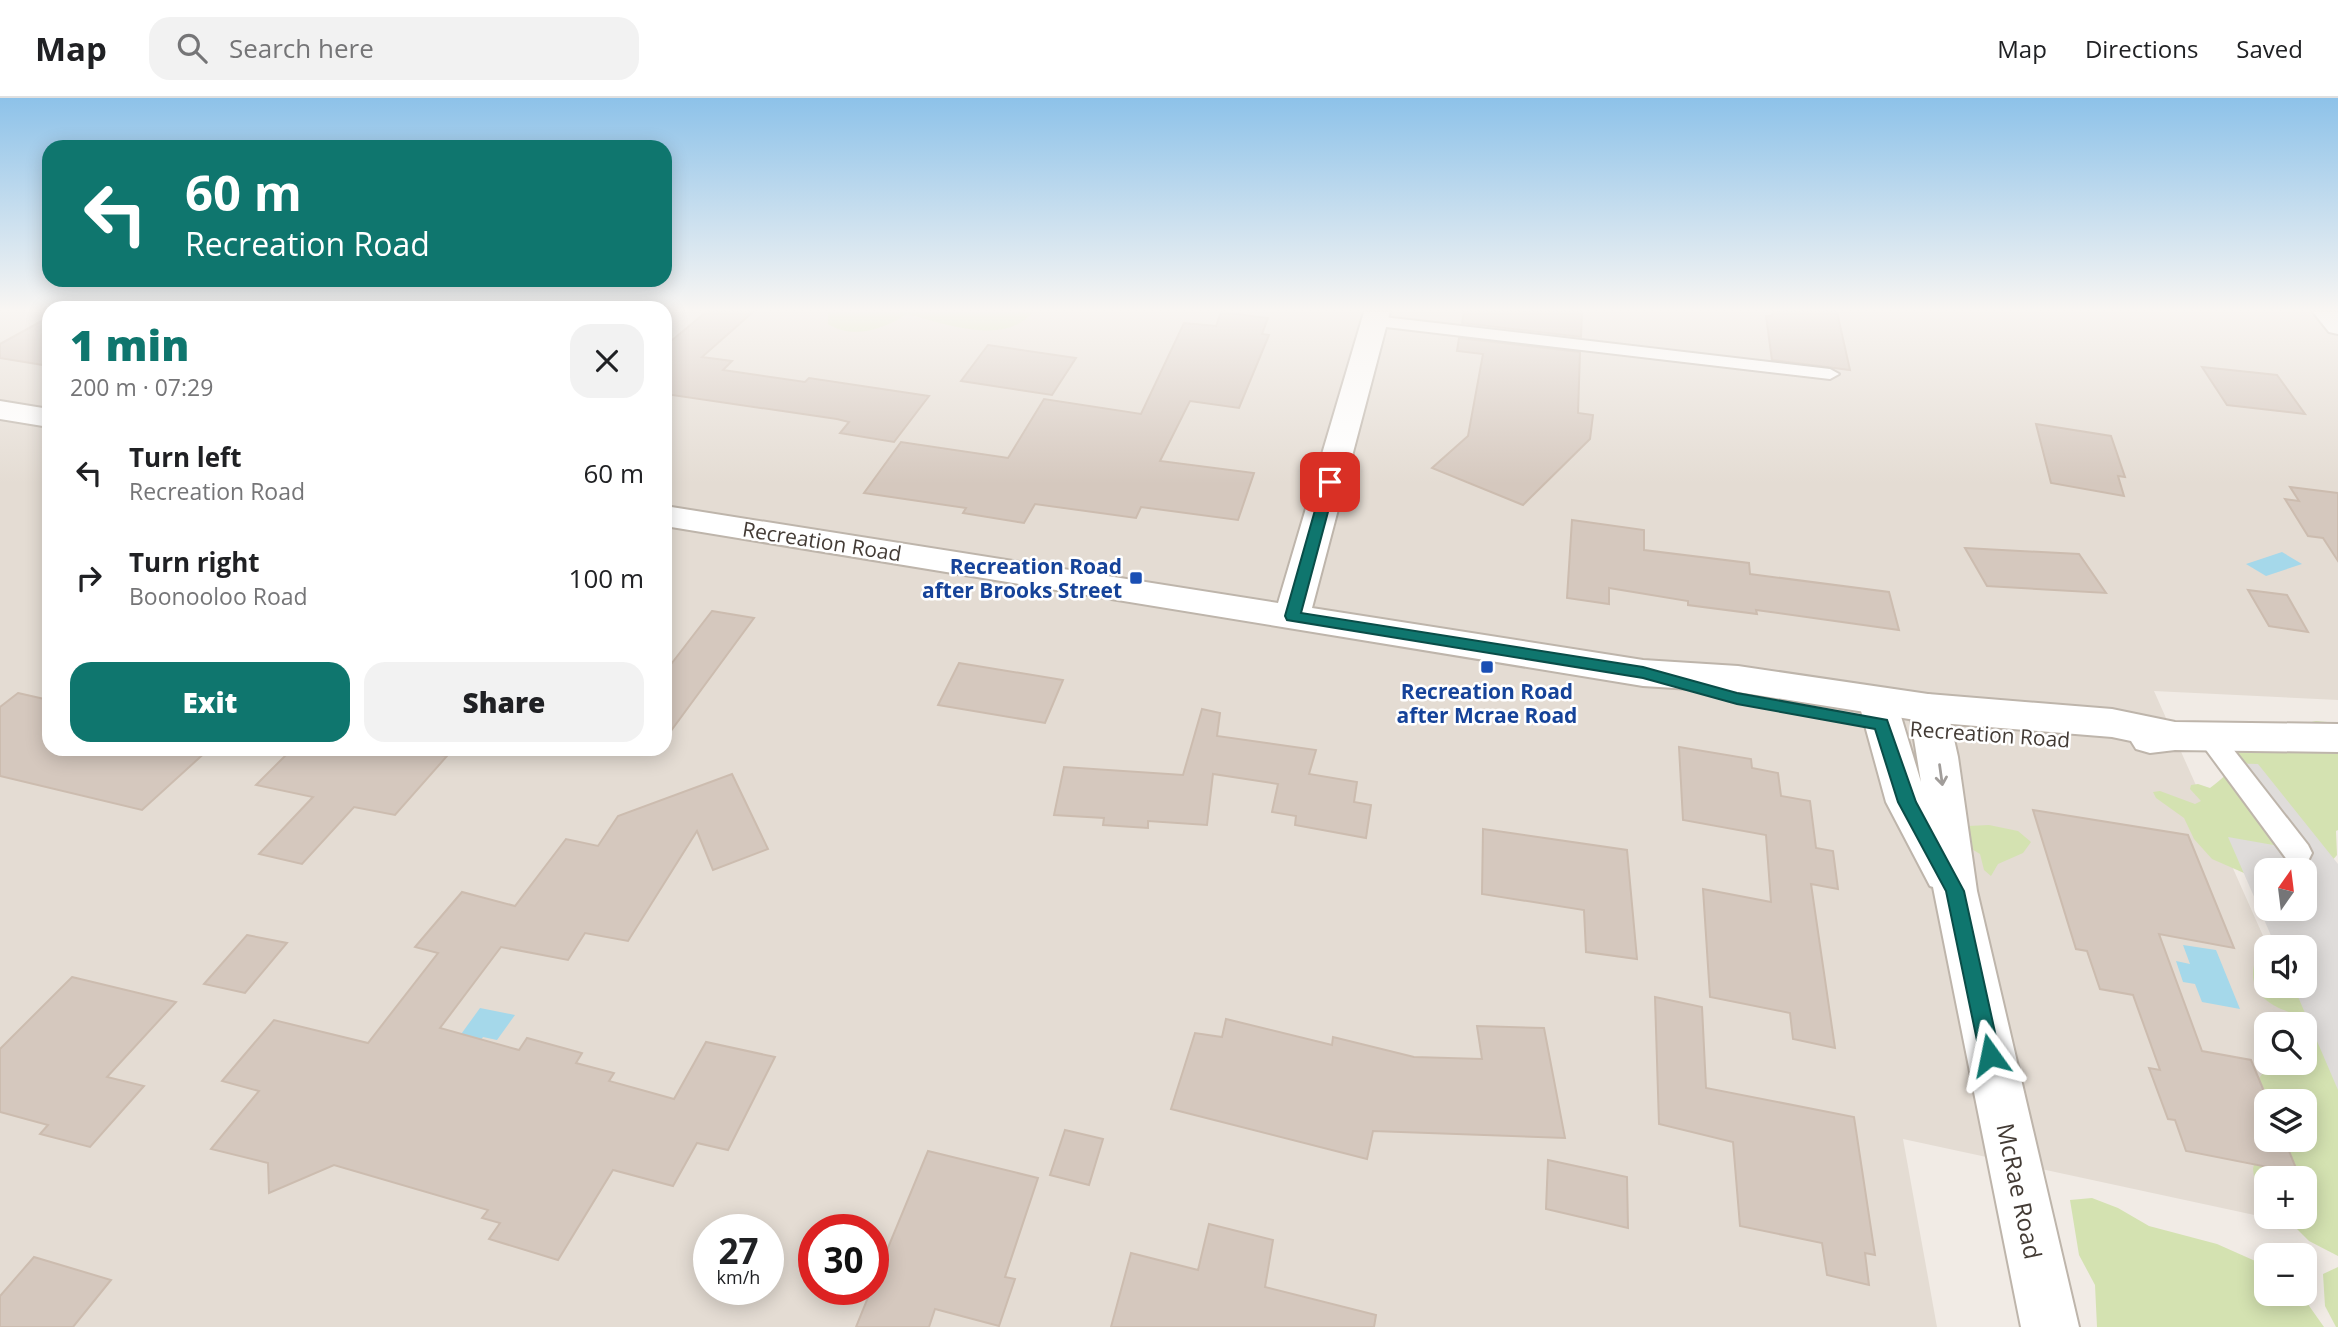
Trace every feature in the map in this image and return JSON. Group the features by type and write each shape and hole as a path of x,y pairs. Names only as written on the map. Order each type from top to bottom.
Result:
{"street":[{"path":"1293,616 1361,369"},
{"path":"0,410 42,417"},
{"name":"Recreation Road","path":"672,517 1643,673 1737,698 1880,712 2024,740 2120,742 2193,736 2338,738"},
{"name":"McRae Road","path":"1880,712 1907,802 1955,891"},
{"name":"McRae Road","path":"1931,720 1955,891 2050,1327"}],"lane":[{"path":"1793,369 1830,374"},
{"path":"2193,736 2298,853"}],"shaded area":[{"path":"0,369 42,369 42,756 672,756 672,369 2338,369 2338,700 2154,691 2254,916 2254,921 2263,935 2254,935 2254,998 2291,998 2297,1012 2254,1012 2254,1075 2317,1075 2317,1056 2338,1104 2338,1233 2317,1228 2317,1166 2254,1166 2254,1215 1903,1139 1937,1327 0,1327"},
{"path":"2220,763 2258,764 2338,864 2338,1090 2317,1041 2317,1012 2305,1012 2299,998 2317,998 2317,935 2271,935 2265,921 2317,921 2317,858 2254,858 2254,897 2228,837 2279,846"}],"green space":[{"path":"2307,723 2338,723 2337,855 2331,862 2317,864 2317,858 2254,858 2254,872 2244,873 2212,859 2194,839 2184,818 2156,798 2153,792 2160,791 2195,804 2201,801 2190,789 2191,785 2210,788 2231,768 2235,750 2304,735"},
{"path":"1989,825 2018,831 2031,842 2023,853 1998,864 1991,876 1984,870 1980,854 1970,848 1962,830 1968,826"},
{"path":"2263,998 2309,998 2313,1012 2290,1012"},
{"path":"2338,1037 2338,1256 2309,1241 2297,1229 2317,1229 2317,1166 2254,1166 2254,1177 2253,1169 2257,1152 2317,1152 2317,1089 2258,1089 2258,1079 2262,1075 2317,1075 2317,1040"},
{"path":"2092,1198 2118,1208 2149,1226 2217,1244 2254,1261 2254,1306 2309,1306 2324,1327 2097,1327 2095,1285 2079,1255 2070,1200"},
{"path":"2338,1267 2336,1327 2325,1306 2323,1274"}],"water":[{"path":"2282,552 2302,564 2266,576 2246,564"},
{"path":"2183,945 2216,950 2240,1009 2202,1002 2195,984 2183,982 2176,961 2190,964"},
{"path":"480,1008 515,1015 497,1040 483,1037 451,1082 430,1077"}],"building":[{"path":"672,369 724,369 805,382 809,378 929,396 894,442 840,433 849,422 672,395"},
{"path":"970,369 1069,369 1052,395 961,381"},
{"path":"1162,369 1255,369 1239,408 1190,401 1160,461 1254,473 1238,520 1141,507 1136,518 1035,504 1024,523 963,513 966,508 864,493 901,442 1008,458 1044,399 1141,414"},
{"path":"1480,369 1579,369 1578,413 1593,415 1590,439 1523,505 1432,468 1468,436"},
{"path":"2204,369 2277,375 2305,414 2227,405"},
{"path":"2036,424 2111,436 2125,477 2118,476 2124,496 2051,483"},
{"path":"2290,487 2338,493 2338,561 2323,538 2308,536 2285,499 2299,501"},
{"path":"1572,520 1644,530 1644,550 1749,563 1750,574 1889,592 1899,630 1756,610 1757,614 1688,605 1688,601 1609,588 1609,604 1567,598"},
{"path":"1965,548 2079,554 2106,593 1987,586"},
{"path":"2248,590 2287,595 2308,632 2269,626"},
{"path":"712,611 754,618 672,729 672,663"},
{"path":"959,663 1063,680 1045,723 938,705"},
{"path":"18,693 42,698 42,756 201,756 142,810 0,776 0,707"},
{"path":"1202,709 1220,713 1217,736 1316,750 1309,774 1357,782 1354,802 1371,805 1366,838 1295,825 1296,816 1272,812 1278,784 1213,774 1207,825 1148,821 1148,828 1103,825 1104,818 1054,815 1064,767 1183,775"},
{"path":"1679,747 1751,759 1752,768 1778,773 1781,796 1810,801 1816,848 1833,851 1838,889 1811,884 1835,1048 1793,1039 1790,1013 1710,997 1703,889 1771,902 1766,835 1683,820"},
{"path":"285,756 447,756 395,815 354,807 302,864 259,854 313,797 256,785"},
{"path":"732,774 768,849 713,870 697,831 628,941 585,933 568,960 501,947 440,1028 519,1050 527,1038 582,1053 576,1063 614,1073 609,1081 674,1099 706,1042 775,1057 728,1150 697,1143 673,1186 613,1170 558,1260 489,1239 500,1223 482,1218 488,1210 334,1165 269,1193 268,1163 211,1149 259,1091 222,1081 274,1020 368,1043 438,953 415,947 462,892 515,906 566,839 598,846 618,816"},
{"path":"2033,810 2188,835 2234,948 2159,934 2202,1051 2251,1060 2254,1075 2257,1075 2263,1089 2254,1089 2254,1152 2289,1152 2295,1166 2262,1166 2186,1151 2175,1120 2168,1119 2149,1068 2160,1070 2133,995 2100,989 2087,951 2076,949"},
{"path":"1483,829 1627,850 1637,959 1586,952 1584,910 1482,894"},
{"path":"247,935 287,943 245,993 204,984"},
{"path":"72,977 176,1002 107,1077 144,1086 90,1147 40,1134 48,1125 0,1112 0,1049"},
{"path":"1655,997 1702,1007 1706,1088 1854,1117 1875,1255 1865,1253 1869,1285 1827,1275 1822,1243 1740,1226 1733,1142 1659,1124"},
{"path":"1226,1019 1332,1045 1333,1037 1414,1057 1482,1059 1477,1026 1544,1028 1565,1138 1373,1131 1367,1159 1171,1109 1195,1033 1222,1037"},
{"path":"1065,1130 1103,1139 1089,1185 1050,1175"},
{"path":"928,1151 1038,1178 1005,1277 1015,1279 999,1326 935,1309 929,1327 856,1327 865,1305 889,1305 889,1245"},
{"path":"1548,1160 1627,1177 1628,1228 1546,1209"},
{"path":"1209,1224 1273,1240 1265,1287 1376,1315 1374,1327 1111,1327 1131,1253 1198,1270"},
{"path":"34,1257 111,1280 73,1327 0,1327 0,1296"}],"place":[{"name":"Recreation Road after Brooks Street","path":"1136,578"},
{"name":"Recreation Road after Mcrae Road","path":"1487,667"}],"route":[{"path":"1330,482 1293,616 1643,673 1737,698 1882,724 1907,802 1955,891 1990,1055"}]}
